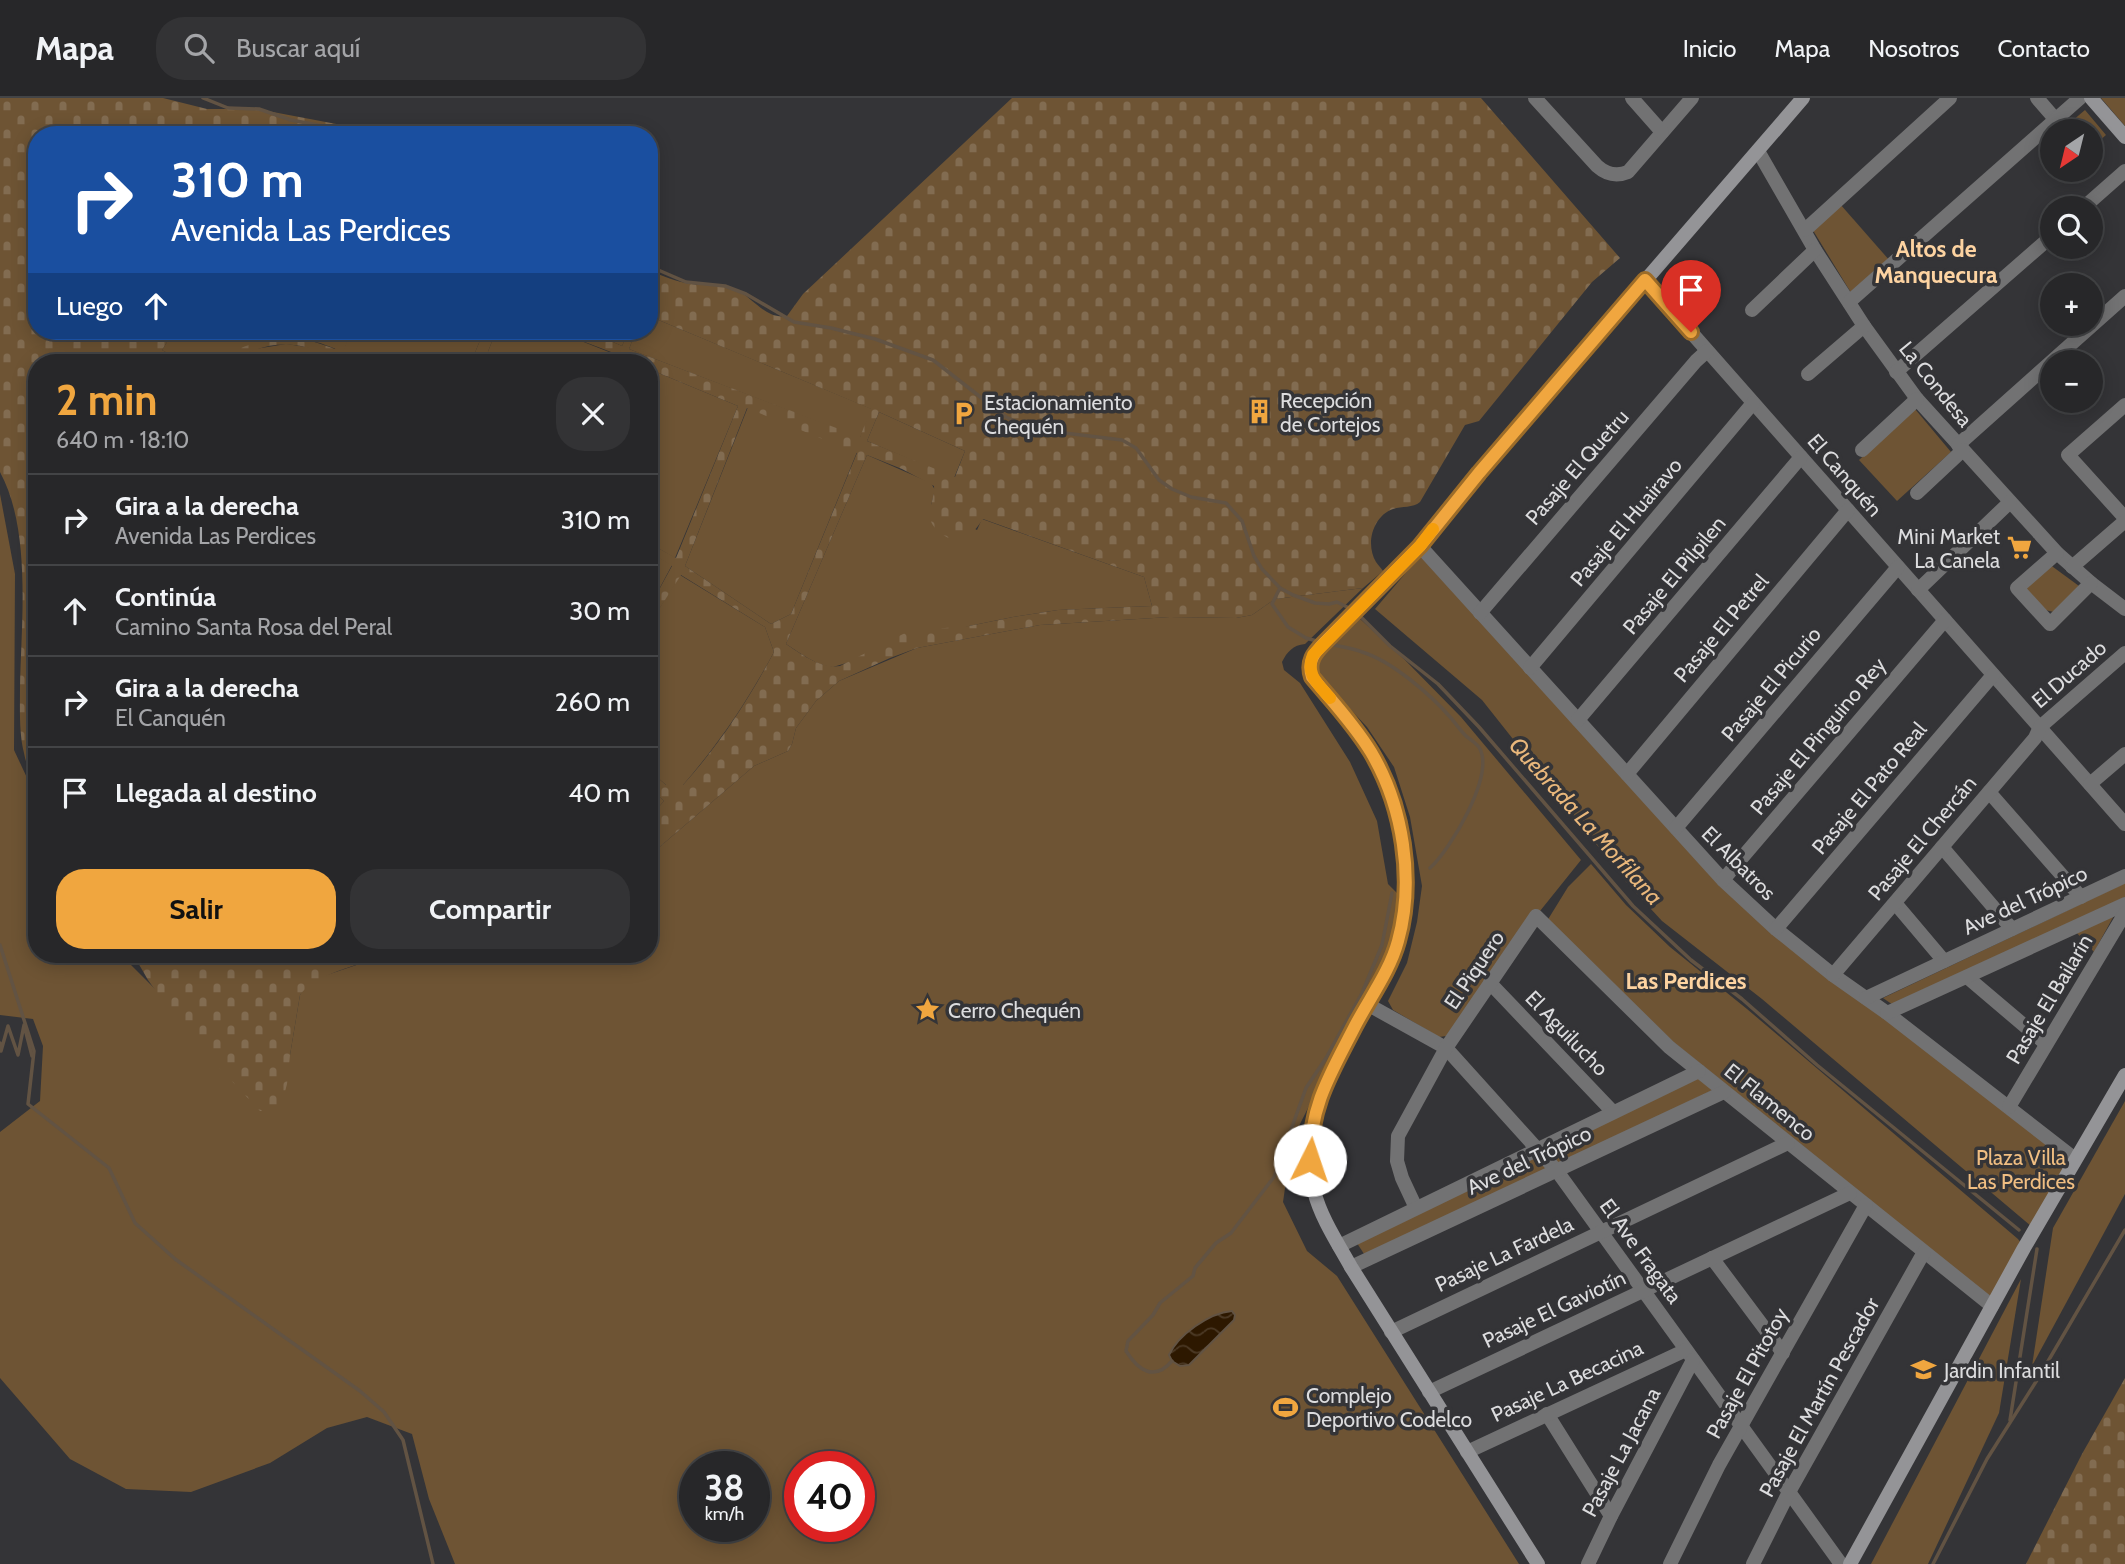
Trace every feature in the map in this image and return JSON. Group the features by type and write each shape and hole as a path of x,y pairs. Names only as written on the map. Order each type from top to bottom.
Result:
{"street":[{"path":"1535,98 1597,166 1613,175 1628,172 1692,98"},
{"path":"1632,98 1662,132"},
{"path":"1538,1564 1351,1266 1325,1220 1314,1191 1310,1136 1314,1113 1325,1084 1388,967 1398,943 1403,919 1405,882 1403,846 1396,809 1386,780 1357,730 1312,677 1310,663 1313,655 1420,546 1479,473 1803,98"},
{"path":"1805,230 1950,98"},
{"path":"2037,98 2055,119"},
{"path":"2057,119 2080,98"},
{"path":"2091,98 2125,137"},
{"path":"1849,302 2040,134"},
{"name":"La Condesa","path":"1758,150 1815,250 1864,326 1917,399 2057,552 2125,609"},
{"path":"2097,196 2125,171"},
{"path":"1896,372 2040,246"},
{"path":"1752,310 1815,250"},
{"name":"El Canquén","path":"1645,280 2125,824"},
{"path":"1917,493 1961,447 2125,296"},
{"path":"1808,374 1864,326"},
{"name":"Pasaje El Quetru","path":"1480,613 1707,351"},
{"path":"1862,450 1917,399"},
{"name":"Pasaje El Huairavo","path":"1530,668 1753,403"},
{"path":"2072,567 2125,520 2068,455 2125,405"},
{"name":"Pasaje El Pilpilen","path":"1578,720 1801,457"},
{"path":"1918,590 2010,502"},
{"name":"Pasaje El Petrel","path":"1627,774 1848,510"},
{"name":"El Albatros","path":"1420,546 1723,880 1776,929 1833,975 1887,1013 2076,1159"},
{"path":"2057,552 2017,588 2049,624 2091,583"},
{"name":"Pasaje El Picurio","path":"1676,828 1898,567"},
{"name":"Pasaje El Pinguino Rey","path":"1723,880 1945,620"},
{"name":"El Ducado","path":"2040,727 2125,653"},
{"name":"Pasaje El Pato Real","path":"1776,929 1993,675"},
{"name":"Pasaje El Chercán","path":"1833,975 2035,738 2040,727"},
{"path":"2090,784 2125,754"},
{"path":"1989,792 2081,897"},
{"path":"1942,847 2012,929"},
{"name":"Ave del Trópico","path":"1866,998 2125,876"},
{"path":"1895,903 1944,961"},
{"path":"1887,1013 2125,904"},
{"name":"Pasaje El Bailarín","path":"2009,1108 2125,913"},
{"name":"El Piquero","path":"1416,1208 1397,1161 1398,1136 1446,1048 1536,916"},
{"name":"El Flamenco","path":"1536,916 1644,1024 1724,1092 1992,1306"},
{"path":"1967,977 2046,1044"},
{"name":"El Aguilucho","path":"1490,983 1613,1112"},
{"name":"El Ave Fragata","path":"1367,1004 1446,1048 1557,1171 1841,1564"},
{"name":"Ave del Trópico","path":"1339,1246 1699,1071"},
{"path":"1850,1564 1992,1306 2125,1075"},
{"name":"Ave del Trópico","path":"1351,1266 1724,1092"},
{"name":"Pasaje La Fardela","path":"1391,1332 1788,1143"},
{"name":"Pasaje El Gaviotín","path":"1429,1392 1850,1193"},
{"name":"Pasaje El Pitotoy","path":"1670,1564 1710,1482 1866,1205"},
{"name":"Pasaje El Martín Pescador","path":"1753,1564 1789,1492 1924,1252"},
{"path":"1712,1258 1783,1353"},
{"name":"Pasaje La Becacina","path":"1467,1452 1547,1414 1690,1355"},
{"name":"Pasaje La Jacana","path":"1588,1564 1690,1355"},
{"path":"1547,1414 1611,1516"}],"green space":[{"path":"0,98 163,98 207,109 257,109 347,126 28,126 28,340 168,340 162,350 169,354 28,354 28,767 21,729 21,549 10,496 0,472"},
{"path":"1012,98 1481,98 1620,258 1592,282 1479,421 1465,425 1420,502 1393,509 1380,518 1373,531 1371,547 1376,562 1383,571 1363,588 1275,599 1252,615 1236,618 1170,617 1040,625 917,648 839,681 816,701 796,728 788,751 754,766 658,848 658,808 664,801 658,795 658,778 666,785 683,785 733,722 774,652 765,627 681,575 658,611 658,592 672,566 658,557 658,548 676,558 738,406 658,373 658,360 860,437 871,409 658,320 658,274 686,283 729,287 741,292 765,311 787,316 803,294","holes":["747,408 857,453 791,614 771,624 685,566","879,412 965,451 955,477 867,441","867,455 934,486 930,519 936,529 946,537 959,540 964,538 974,531 983,519 1144,577 1152,606 1058,610 969,626 909,631 840,666 826,665 805,656 786,644"]},
{"path":"2101,98 2125,98 2125,126"},
{"path":"2085,110 2093,119 2074,119"},
{"path":"1840,204 1890,261 1853,296 1811,227"},
{"path":"658,320 872,409 860,438 658,360 658,354 642,354 629,349 632,340 658,340"},
{"path":"168,340 289,340 230,354 169,354 162,350"},
{"path":"268,340 305,340 335,349 339,340 348,340 343,354 324,354 302,346 273,345 244,354 227,354"},
{"path":"306,340 340,340 336,349"},
{"path":"347,340 480,340 474,354 342,354"},
{"path":"480,340 493,340 487,354 474,354"},
{"path":"493,340 579,340 614,354 487,354"},
{"path":"580,340 608,340 622,346 625,340 632,340 629,349 642,354 616,354"},
{"path":"608,340 625,340 622,346"},
{"path":"286,344 314,348 326,354 243,354 255,349"},
{"path":"658,373 738,406 675,558 658,548"},
{"path":"748,407 857,452 791,614 771,624 685,566"},
{"path":"1915,409 1951,452 1897,501 1859,460"},
{"path":"879,412 965,451 954,478 867,441"},
{"path":"867,455 931,483 935,490 931,505 977,530 982,519 1144,577 1152,606 1058,610 1013,617 969,626 833,667 809,659 786,644"},
{"path":"0,494 15,574 14,750 28,780 28,963 129,963 175,1009 290,1055 300,995 304,988 318,978 362,963 658,963 658,848 754,766 788,751 796,728 816,701 839,681 917,648 1040,625 1170,617 1236,618 1252,615 1275,599 1363,588 1305,644 1291,650 1282,662 1284,670 1300,683 1350,762 1377,821 1388,884 1403,899 1392,945 1292,1140 1283,1202 1307,1251 1337,1276 1519,1564 455,1564 429,1499 412,1434 367,1417 327,1428 270,1463 191,1492 126,1489 70,1459 0,1378 0,1132 40,1101 43,1046 33,1019 0,1015"},
{"name":"Plaza Villa Las Perdices","path":"1422,554 1707,870 2071,1159 2031,1226 1762,999 1662,921 1627,883 1482,700 1375,609"},
{"path":"658,557 672,565 658,591"},
{"path":"2049,564 2079,586 2054,612 2045,610 2025,589"},
{"path":"680,575 765,627 774,652 732,721 683,785 666,785 658,778 658,610"},
{"path":"1358,617 1461,717 1581,860 1536,916 1453,1035 1439,1037 1393,1010 1388,1001 1407,963 1422,886 1410,817 1394,767 1367,727 1320,677 1315,665 1319,655"},
{"path":"658,795 664,801 658,808"},
{"name":"Plaza Villa Las Perdices","path":"1591,864 1626,905 1670,947 2018,1239 2021,1243 1991,1298 1656,1028 1547,921 1568,887"},
{"path":"2125,883 2125,897 1896,1007 1883,998"},
{"path":"2117,910 2094,952 2076,932"},
{"path":"138,963 360,963 316,981 300,995 287,1084 281,1107 276,1111 260,1111 183,1029"},
{"path":"1699,1074 1717,1088 1366,1257 1355,1240"},
{"path":"2125,1101 2125,1194 2032,1366 2053,1228"},
{"path":"2021,1279 1999,1413 1928,1564 1871,1564"},
{"path":"2125,1378 2125,1564 2026,1564 2082,1454"}],"water":[{"path":"1232,1311 1234,1320 1189,1365 1180,1366 1172,1361 1169,1355 1173,1347 1195,1326 1214,1316"}],"waterway":[{"name":"Quebrada La Morfilana","path":"203,98 228,108 259,109 291,120 323,126"},
{"name":"Quebrada La Morfilana","path":"658,270 686,282 725,286 746,294 794,322 875,339 933,360 1006,417 1032,429 1122,440 1136,448 1159,480 1172,489 1191,497 1226,503 1242,521 1254,556 1262,569 1280,588 1315,603 1337,602 1347,607"},
{"path":"1280,588 1272,604 1288,627 1306,638 1320,642"},
{"name":"Quebrada La Morfilana","path":"1359,615 1390,646 1438,684 1479,727 1633,906 1691,960 1742,999 1817,1065 2019,1230"},
{"path":"1331,644 1374,656 1398,671 1433,699 1480,749 1483,761 1476,794 1458,830 1430,868"},
{"path":"1172,1361 1159,1371 1147,1371 1136,1364 1126,1351 1128,1341 1153,1315 1160,1303 1193,1276 1195,1268 1216,1243 1231,1233 1274,1177 1306,1088 1362,993 1382,945 1392,893"},
{"path":"0,945 34,1051 28,1104 109,1168 135,1223 175,1259 360,1391 384,1412 403,1440 433,1564"},
{"path":"0,1043 1,1051 8,1026 18,1055 24,1025 32,1056"},
{"path":"1933,1564 1987,1459 2125,1230"},
{"name":"Quebrada La Morfilana","path":"2010,1420 2037,1249"}],"slow traffic":[{"path":"1330,698 1310,672 1313,655 1420,546 1433,529"}],"place":[{"name":"Recepción de Cortejos","path":"1260,412"},
{"name":"Estacionamiento Chequén","path":"964,414"},
{"name":"Mini Market La Canela","path":"2020,548"},
{"name":"Cerro Chequén","path":"928,1010"},
{"name":"Jardin Infantil","path":"1924,1370"},
{"name":"Complejo Deportivo Codelco","path":"1286,1407"}],"district":[{"name":"Altos de Manquecura","path":"1936,262"},
{"name":"Las Perdices","path":"1686,981"}],"route":[{"path":"1310,1160 1311,1129 1319,1098 1398,943 1403,919 1405,882 1403,846 1396,809 1386,780 1357,730 1312,677 1311,659 1420,546 1645,280 1691,332"}]}
